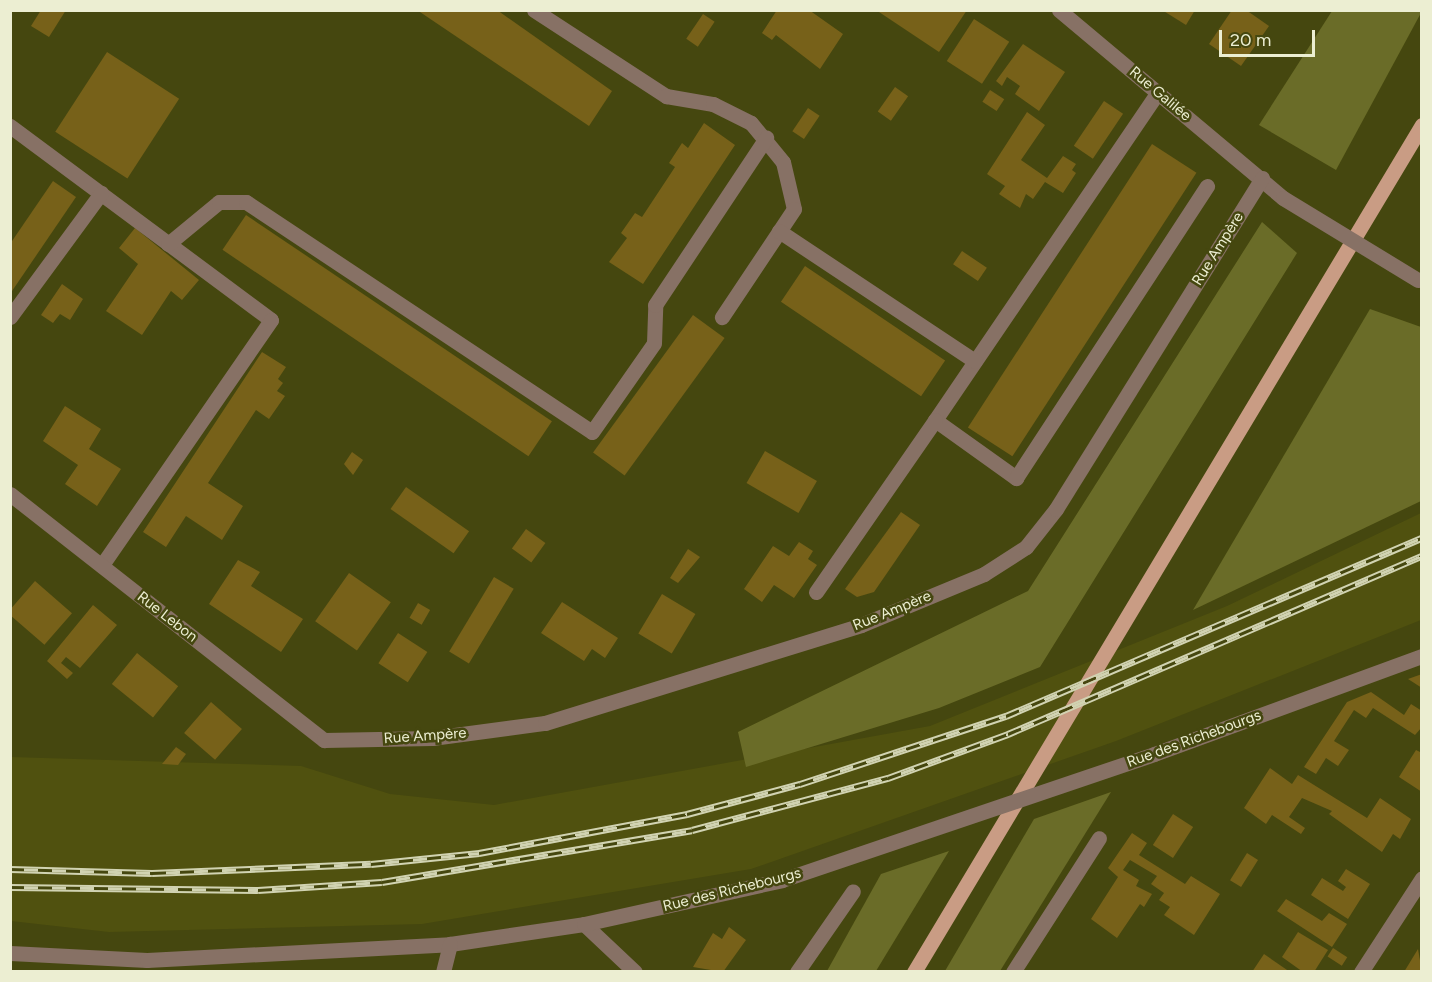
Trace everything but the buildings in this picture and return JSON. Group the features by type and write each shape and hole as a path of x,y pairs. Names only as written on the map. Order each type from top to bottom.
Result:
{"main road":[{"path":"914,972 1422,125"}],"street":[{"path":"534,10 666,96 713,104 751,123 766,138 791,185 794,209 723,317"},
{"name":"Rue Galilée","path":"1059,10 1262,178 1283,198 1420,281"},
{"path":"816,592 1158,92"},
{"path":"10,126 271,320 102,565"},
{"path":"168,243 219,202 246,202 592,432 654,343 656,305 766,138"},
{"name":"Rue Ampère","path":"324,740 432,738 545,723 861,625 984,574 1026,547 1056,509 1262,178"},
{"path":"935,420 1016,478 1208,186"},
{"path":"10,317 101,193"},
{"path":"779,231 975,361"},
{"name":"Rue Lebon","path":"10,494 324,740"},
{"name":"Rue des Richebourgs","path":"10,953 106,966 450,944 584,924 782,880 1154,754 1422,656"},
{"path":"1013,972 1099,838"},
{"path":"1361,972 1422,878"},
{"path":"798,972 853,891"},
{"path":"584,924 635,972"},
{"path":"443,972 450,944"}],"shaded area":[{"path":"1332,11 1422,11 1336,170 1259,125"},
{"path":"1262,222 1297,253 1040,667 939,708 746,767 738,732 1028,591"},
{"path":"1370,309 1421,327 1421,501 1193,610"},
{"path":"1421,513 1421,620 1116,741 751,869 422,924 109,932 11,921 11,757 301,766 390,794 494,805 930,726 1227,606"},
{"path":"1111,792 1000,971 945,971 1034,819"},
{"path":"949,851 876,971 827,971 881,874"}],"railway":[{"path":"10,869 152,873 371,864 479,853 687,814 800,784 1006,716 1422,538"},
{"path":"10,887 258,890 382,882 692,830 888,778 1008,734 1422,556"}]}
